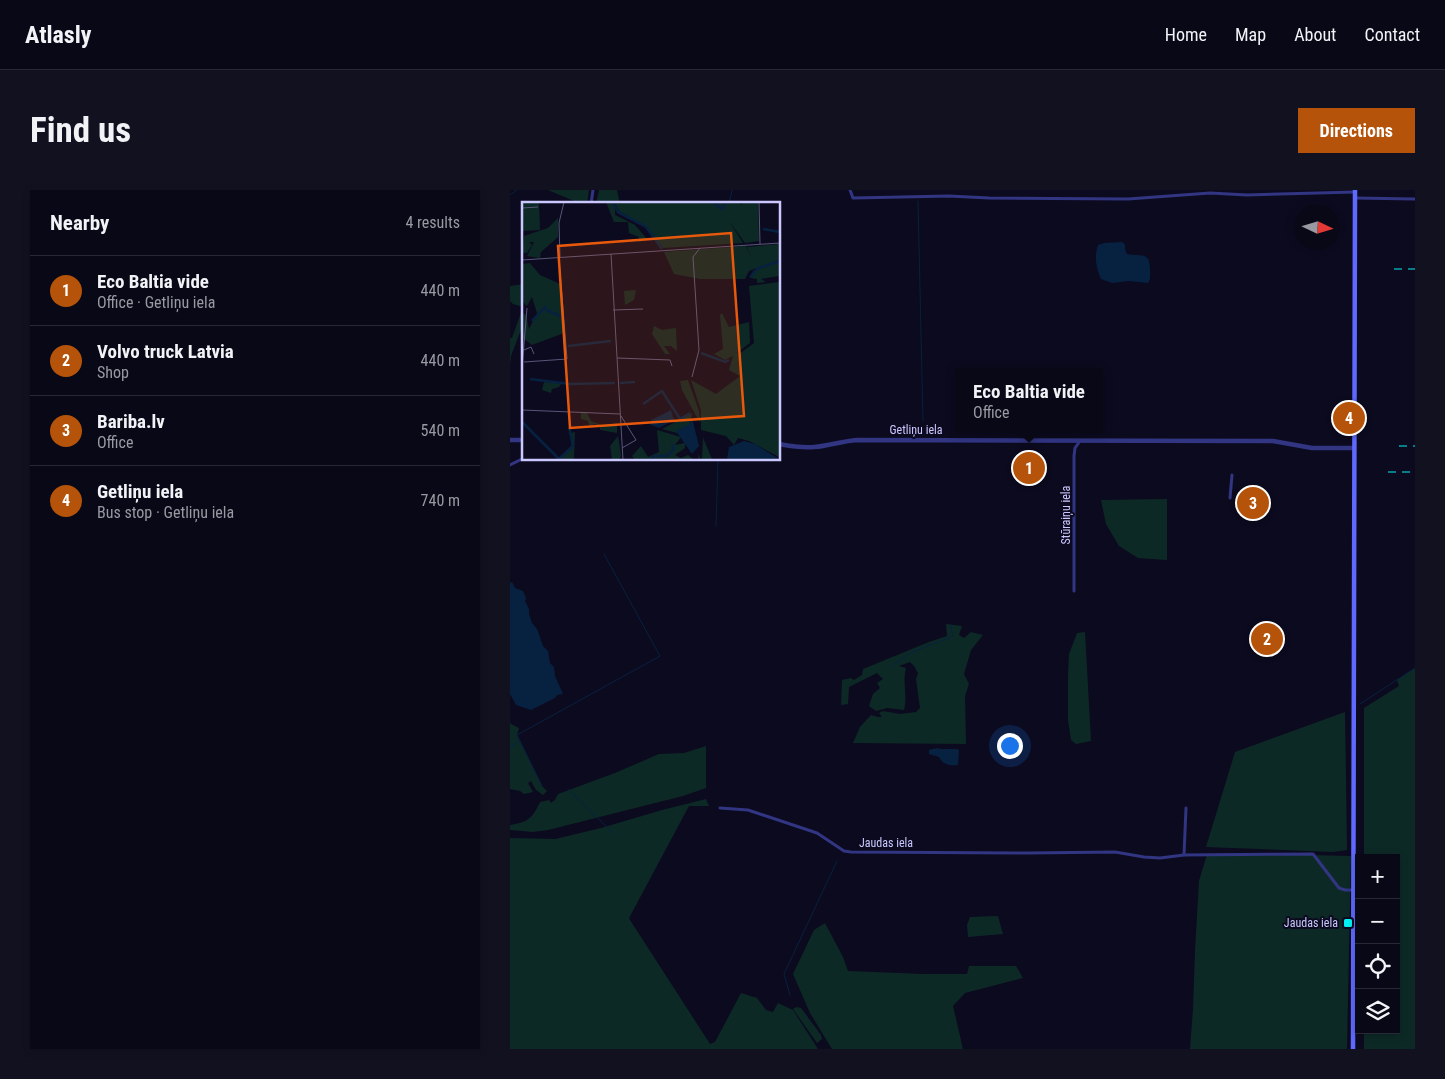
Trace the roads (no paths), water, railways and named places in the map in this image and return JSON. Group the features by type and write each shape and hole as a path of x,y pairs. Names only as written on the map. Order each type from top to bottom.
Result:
{"main road":[{"path":"1353,1049 1355,191"}],"street":[{"path":"850,190 853,198 949,196 1128,199 1210,193 1247,195 1355,191"},
{"path":"1355,198 1415,199"},
{"name":"Getliņu iela","path":"780,444 806,447 857,440 1273,441 1312,448 1354,448"},
{"name":"Stūraiņu iela","path":"1074,591 1074,456 1080,441"},
{"path":"510,465 522,459"},
{"path":"1230,498 1232,475"},
{"name":"Jaudas iela","path":"720,808 748,810 816,833 844,850 852,852 1115,852 1160,858 1184,855 1314,854 1339,888 1353,890"},
{"path":"1184,855 1186,808"}],"water":[{"path":"1122,242 1125,245 1127,254 1144,256 1149,260 1150,280 1148,283 1129,281 1112,283 1101,279 1096,262 1098,245"},
{"path":"512,582 515,588 523,591 532,623 537,629 543,646 548,651 550,663 554,667 555,676 563,694 557,695 555,698 531,710 516,705 510,694 510,583"},
{"path":"937,748 958,749 958,765 947,764 939,757 929,754 929,750"}],"waterway":[{"path":"510,195 517,190"},
{"path":"729,202 732,190"},
{"path":"918,201 923,421"},
{"path":"716,526 718,460"},
{"path":"542,786 517,735 660,656 604,554"},
{"path":"893,665 910,653 953,636 950,624"},
{"path":"1360,704 1415,668"},
{"path":"510,747 519,741"},
{"path":"568,789 614,834"},
{"path":"790,995 784,974 837,861"}],"railway":[{"path":"1394,269 1415,269"},
{"path":"1399,446 1415,446"},
{"path":"1388,472 1415,472"}],"place":[{"name":"Getliņu iela","path":"1349,418"},
{"name":"Eco Baltia vide","path":"1029,468"},
{"name":"Bariba.lv","path":"1253,503"},
{"name":"Volvo truck Latvia","path":"1267,639"},
{"name":"Jaudas iela","path":"1348,923"}]}
